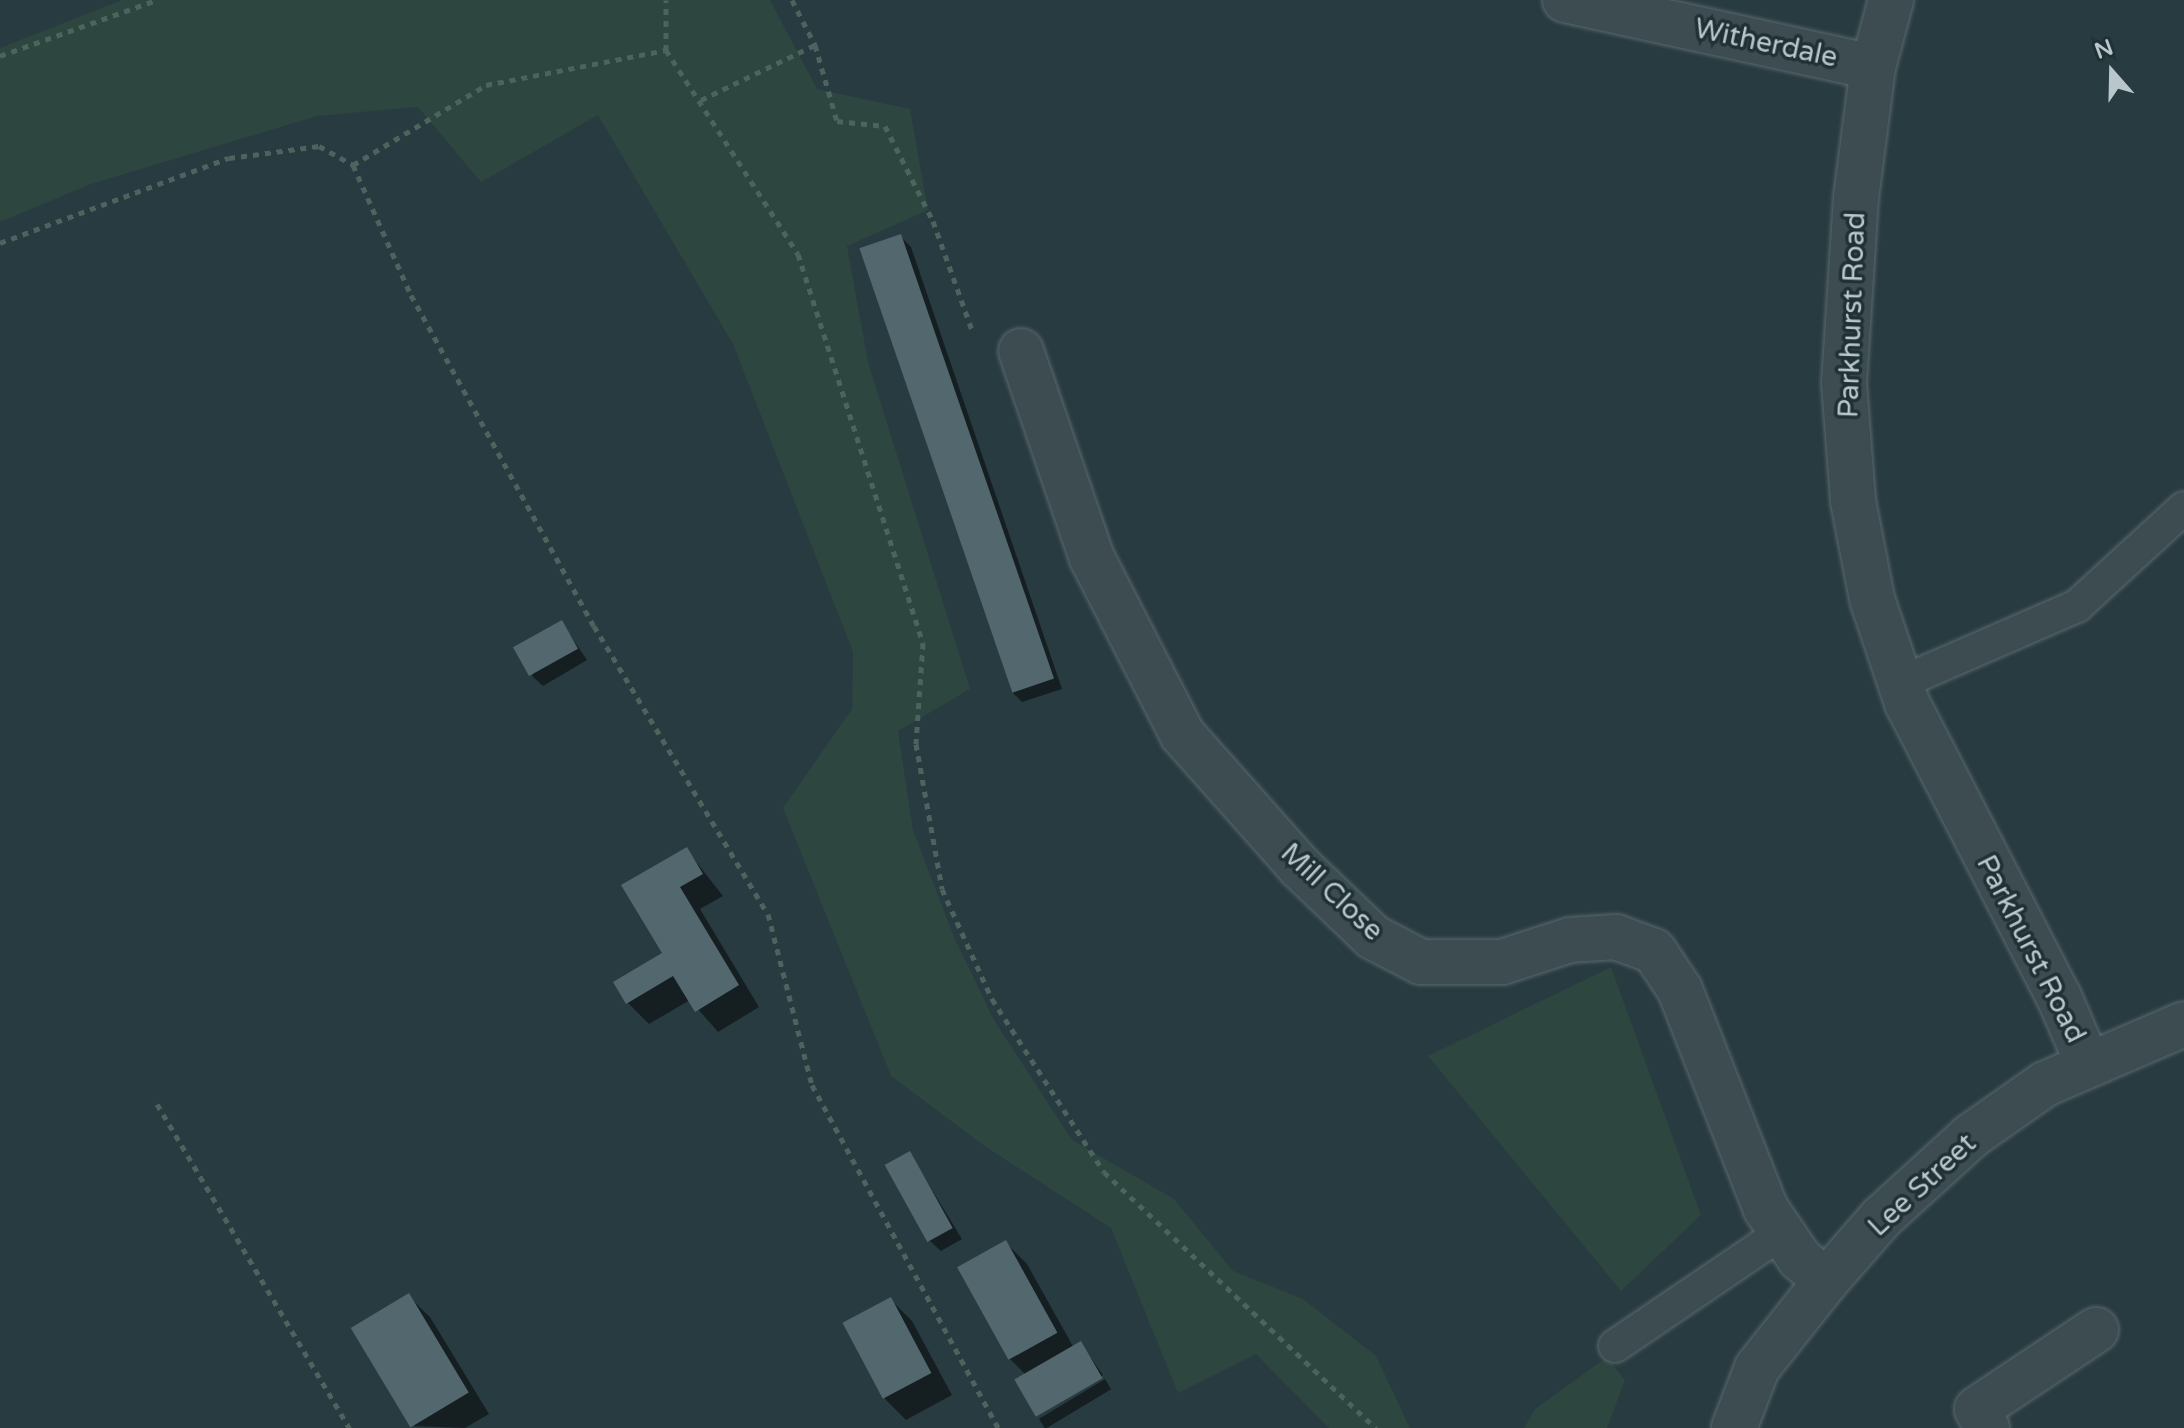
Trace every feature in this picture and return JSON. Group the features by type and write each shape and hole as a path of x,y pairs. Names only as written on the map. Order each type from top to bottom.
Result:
{"street":[{"name":"Witherdale","path":"1565,0 1873,67"},
{"name":"Parkhurst Road","path":"1891,0 1873,67 1856,198 1844,383 1853,501 1872,599 1900,683 2087,1062"},
{"name":"Mill Close","path":"1021,351 1092,558 1182,734 1300,867 1373,937 1421,962 1502,962 1570,940 1616,937 1654,951 1680,990 1780,1234 1826,1281"},
{"name":"Lee Street","path":"1734,1428 1757,1368 1826,1281 1881,1218 1971,1136 2087,1062 2184,1024"},
{"path":"1987,1428 1977,1409 2096,1330"}],"lane":[{"path":"1900,683 2077,606 2184,508"},
{"path":"1615,1346 1780,1234"}],"path":[{"path":"0,56 156,0"},
{"path":"666,0 666,50 798,254 923,643 916,744 942,889 992,999 1104,1172 1376,1428"},
{"path":"792,0 815,45 837,121 885,126 933,221 976,343 1014,330 1021,351"},
{"path":"701,100 815,45"},
{"path":"353,165 486,85 666,50"},
{"path":"0,243 229,158 319,146 353,165 411,295 594,626 768,914 812,1085 998,1428"},
{"path":"157,1104 349,1428"}],"green space":[{"path":"122,0 770,0 817,89 910,109 928,210 847,246 868,362 970,689 898,731 913,830 954,937 994,1020 1072,1140 1174,1199 1233,1271 1303,1299 1376,1356 1410,1428 1329,1428 1256,1354 1178,1393 1111,1228 986,1147 891,1076 783,808 852,709 853,652 733,344 598,115 481,182 418,107 317,116 91,184 0,222 0,48"},
{"path":"1611,967 1701,1215 1621,1291 1428,1056"},
{"path":"1607,1357 1625,1380 1607,1428 1524,1428 1535,1409"}],"building":[{"path":"901,234 1054,678 1012,693 859,248"},
{"path":"562,620 578,649 529,676 513,647"},
{"path":"687,847 703,874 680,887 739,985 695,1012 673,976 626,1004 613,982 662,953 621,885"},
{"path":"910,1151 953,1228 927,1242 885,1165"},
{"path":"1006,1240 1057,1333 1008,1360 957,1267"},
{"path":"409,1293 469,1392 410,1427 351,1328"},
{"path":"891,1297 931,1373 883,1399 842,1323"},
{"path":"1081,1341 1102,1378 1036,1417 1014,1380"}]}
